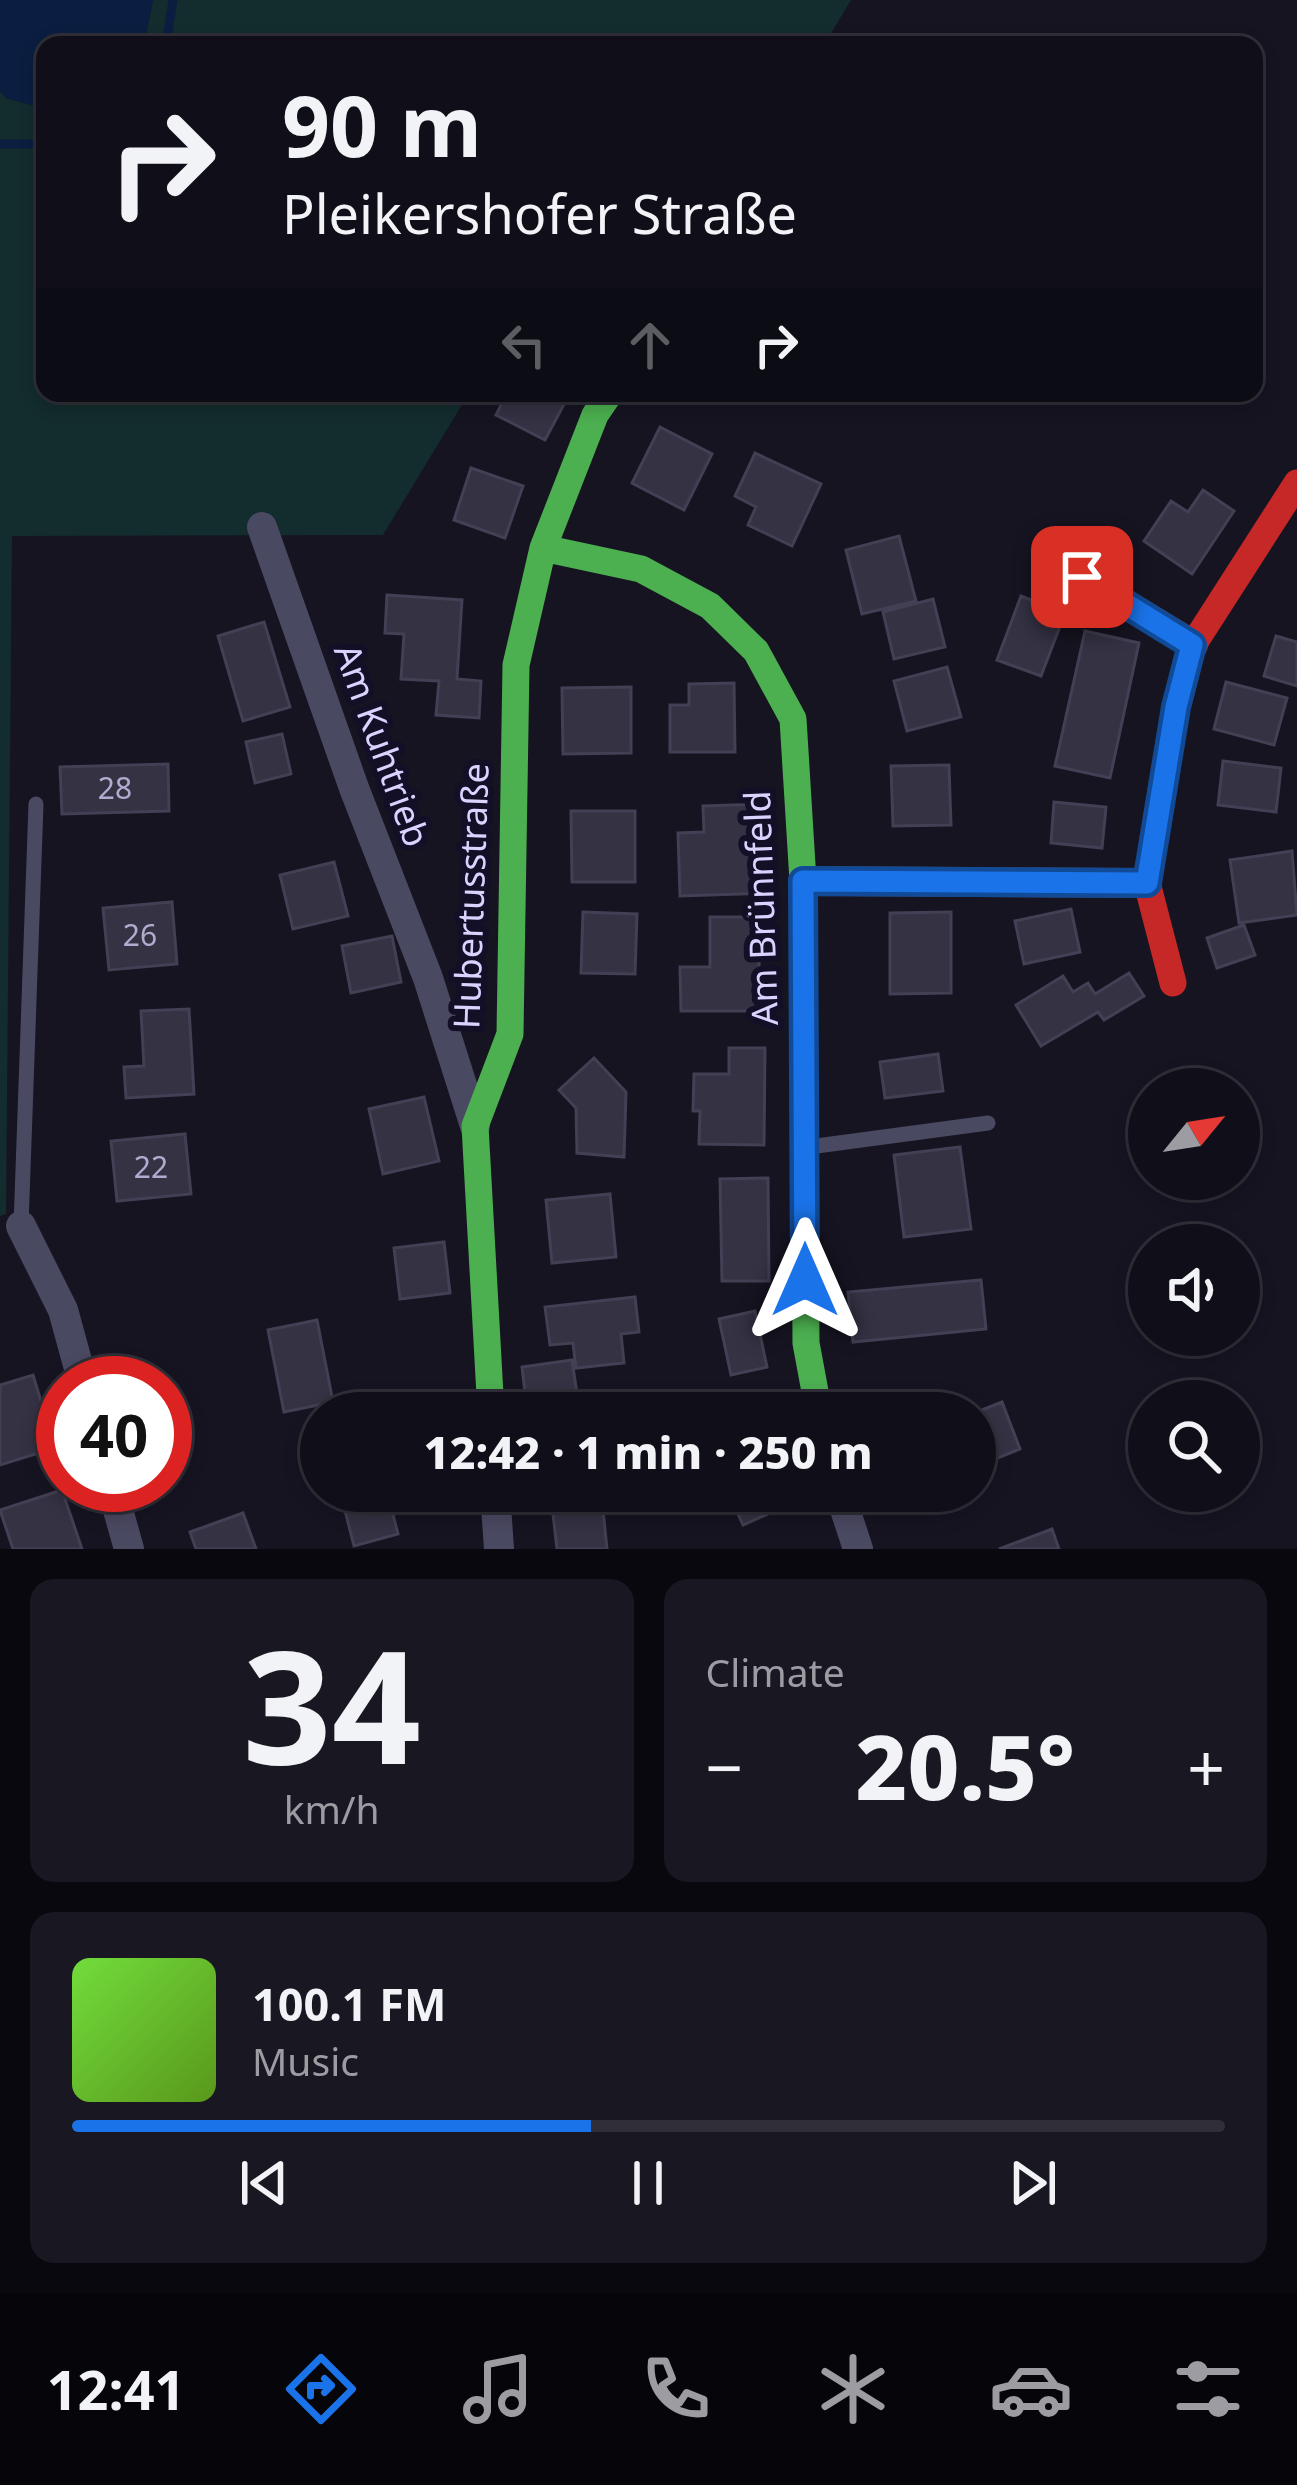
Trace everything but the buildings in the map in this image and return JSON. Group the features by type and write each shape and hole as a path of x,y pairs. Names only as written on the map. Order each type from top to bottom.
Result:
{"street":[{"name":"Hubertusstraße","path":"490,1392 475,1126 511,1034 516,665 543,548 604,402"},
{"path":"1173,983 1147,883 1176,707 1192,645 1297,483"},
{"name":"Am Kuhtrieb","path":"262,526 354,788 428,978 475,1126"},
{"name":"Am Brünnfeld","path":"543,548 641,569 710,606 755,651 793,719 803,881 806,1343 815,1392"},
{"path":"1082,577 1192,645"},
{"path":"803,881 1147,883"},
{"path":"21,1226 63,1310 76,1356"},
{"path":"119,1512 129,1549"},
{"path":"496,1512 499,1549"},
{"path":"846,1512 858,1549"}],"lane":[{"path":"21,1226 36,804"},
{"path":"806,1147 988,1123"}],"green space":[{"path":"153,0 851,0 829,36 146,36"},
{"path":"0,91 6,98 36,106 36,402 464,402 383,535 12,536 6,1214 0,1216"}],"water":[{"path":"0,0 153,0 146,36 36,36 36,106 6,98 0,91"}],"waterway":[{"path":"167,36 173,0"},
{"path":"0,144 36,144"}],"traffic: fast":[{"path":"490,1392 475,1126 510,1034 516,665 543,548 604,402"},
{"path":"543,548 641,569 710,606 756,651 793,719 803,881 806,1343 815,1392"}],"traffic: jam":[{"path":"1173,983 1147,883 1176,707 1193,645 1297,483"}],"route":[{"path":"805,1280 803,881 1147,883 1176,707 1192,645 1082,577"}]}
